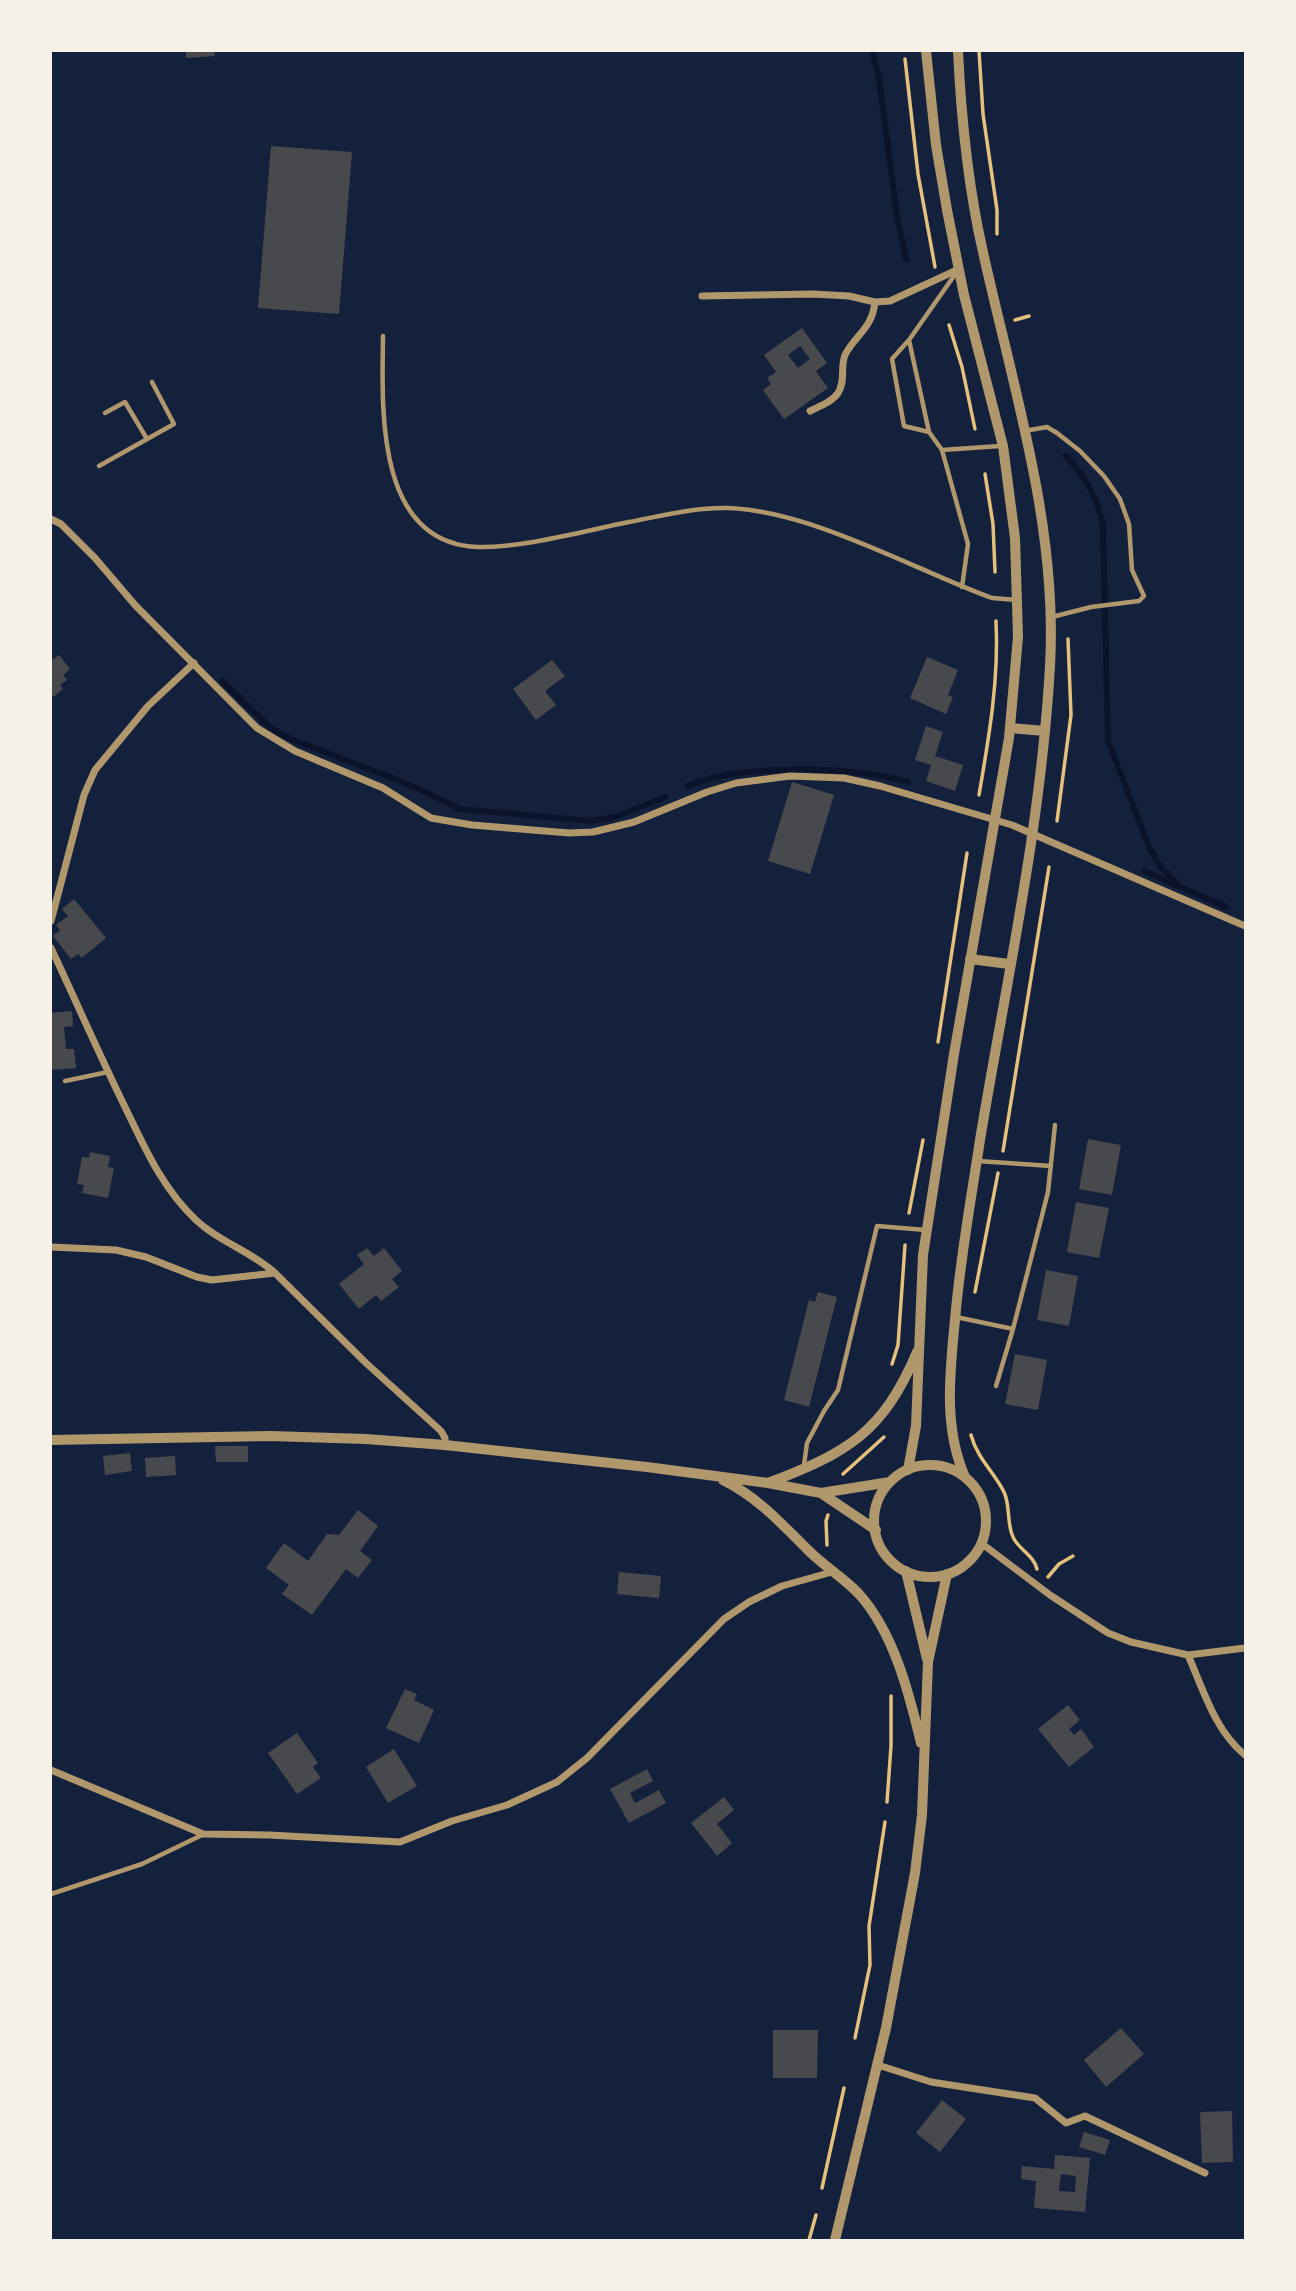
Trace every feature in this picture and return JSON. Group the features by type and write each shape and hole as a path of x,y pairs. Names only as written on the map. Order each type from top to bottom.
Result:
{"street":[{"path":"908,1470 916,1426 923,1255 1010,729 1015,687 1017,600 1015,538 1003,446 959,269 936,145 926,51"},
{"path":"890,1482 877,1506 876,1530 878,1541 885,1553 906,1571 926,1576 947,1574 967,1562 981,1543 986,1527 980,1495 965,1477 956,1455 951,1421 950,1377 955,1317 977,1161 1032,834 1045,731 1051,617 1044,536 1024,431 981,247 971,183 958,51"},
{"path":"702,296 813,294 849,296 875,302 890,301 959,269"},
{"path":"810,411 833,399 839,391 845,356 868,327 875,302"},
{"path":"51,519 61,524 95,558 135,605 266,736 319,762 383,788 416,810 442,821 556,832 593,832 634,822 729,785 790,776 844,778 1012,825 1245,926"},
{"path":"51,920 81,807 95,769 148,706 194,663"},
{"path":"1010,729 1045,731"},
{"path":"51,948 159,1174 185,1208 211,1232 261,1261 275,1273 366,1363 441,1431 445,1437 445,1445"},
{"path":"970,959 1009,964"},
{"path":"51,1247 116,1250 146,1257 212,1280 275,1273"},
{"path":"768,1483 836,1454 876,1423 897,1392 920,1345"},
{"path":"51,1440 270,1436 445,1445 710,1475 821,1493 890,1482 908,1470 934,1465 950,1468 965,1477"},
{"path":"710,1475 759,1501 864,1600 885,1634 908,1694 925,1758"},
{"path":"821,1493 876,1530"},
{"path":"981,1543 1108,1633 1131,1642 1188,1654 1245,1648"},
{"path":"906,1571 928,1662"},
{"path":"51,1770 203,1834 400,1842 526,1797 557,1782 587,1758 724,1619 749,1602 782,1586 832,1572"},
{"path":"835,2240 878,2065 915,1873 925,1758 928,1662 947,1574"},
{"path":"1188,1654 1220,1726 1245,1755"},
{"path":"878,2065 931,2082 1035,2098 1066,2123 1085,2116 1205,2174"}],"lane":[{"path":"929,432 904,426 892,359 909,340 959,269"},
{"path":"383,336 382,397 395,483 417,521 430,532 449,541 474,547 512,544 685,511 727,508 747,510 824,530 992,598 1017,600"},
{"path":"909,340 929,432 942,450 968,544 962,587"},
{"path":"99,466 174,424 152,382"},
{"path":"105,413 125,402 147,439"},
{"path":"1024,431 1047,427 1080,451 1104,476 1120,499 1129,524 1132,570 1144,596 1139,601 1051,617"},
{"path":"942,450 1003,446"},
{"path":"65,1080 108,1072"},
{"path":"996,1385 1048,1192 1055,1125"},
{"path":"977,1161 1051,1166"},
{"path":"803,1469 807,1443 838,1390 877,1226 927,1230"},
{"path":"955,1317 1013,1329"},
{"path":"51,1894 142,1864 203,1834"}],"path":[{"path":"979,51 984,114 997,209 997,235"},
{"path":"905,59 918,174 935,269"},
{"path":"949,325 962,367 975,429"},
{"path":"985,474 993,524 995,572"},
{"path":"979,795 992,718 997,666 996,621"},
{"path":"937,1046 967,853"},
{"path":"971,1320 1049,867"},
{"path":"909,1213 925,1128"},
{"path":"890,1371 898,1345 905,1245"},
{"path":"970,1428 974,1446 1003,1491 1008,1506 1011,1534 1020,1548 1030,1556"},
{"path":"1041,1588 1053,1570 1073,1556"},
{"path":"887,1802 891,1746 889,1686"},
{"path":"855,2038 870,1965 869,1926 885,1822"},
{"path":"822,2188 844,2088"},
{"path":"809,2240 816,2215"}],"building":[{"path":"186,51 214,51 215,56 186,58"},
{"path":"271,146 352,152 339,314 258,308"},
{"path":"802,328 827,363 816,371 828,388 784,419 763,390 771,384 767,378 776,372 764,355","holes":["800,346 810,359 798,368 788,355"]},
{"path":"59,655 70,669 63,675 67,680 60,685 63,689 53,697 51,661"},
{"path":"927,657 958,670 948,695 953,697 946,714 910,698"},
{"path":"552,660 565,676 545,691 556,705 536,720 513,689"},
{"path":"926,726 943,732 935,756 963,765 955,791 926,781 931,765 915,760"},
{"path":"792,782 834,795 810,874 768,861"},
{"path":"74,899 106,938 82,958 78,954 71,959 53,936 60,930 56,925 68,916 62,909"},
{"path":"72,1011 73,1026 64,1027 66,1049 74,1049 76,1068 51,1070 51,1013"},
{"path":"1088,1139 1121,1145 1112,1195 1079,1189"},
{"path":"90,1152 110,1156 108,1167 114,1168 108,1198 82,1193 84,1185 77,1184 82,1157 89,1158"},
{"path":"1076,1202 1109,1208 1099,1258 1067,1252"},
{"path":"367,1248 374,1256 384,1248 402,1271 392,1279 399,1287 381,1301 376,1295 359,1309 339,1284 364,1264 357,1255"},
{"path":"1046,1270 1078,1276 1069,1326 1037,1320"},
{"path":"818,1292 837,1297 809,1407 784,1400 809,1300 815,1302"},
{"path":"1015,1354 1047,1360 1038,1410 1005,1404"},
{"path":"215,1446 248,1446 248,1462 216,1462"},
{"path":"130,1453 132,1471 105,1475 103,1456"},
{"path":"175,1456 176,1475 146,1477 145,1458"},
{"path":"358,1510 378,1526 360,1551 372,1560 358,1578 346,1569 312,1615 282,1594 289,1585 266,1568 284,1543 308,1561 327,1534 339,1535"},
{"path":"619,1572 661,1576 659,1598 617,1594"},
{"path":"405,1689 417,1694 414,1700 434,1710 419,1743 386,1728"},
{"path":"1068,1705 1080,1720 1069,1729 1074,1735 1081,1729 1094,1747 1069,1767 1038,1729"},
{"path":"297,1733 318,1763 313,1767 321,1778 297,1794 268,1753"},
{"path":"394,1749 417,1786 388,1803 366,1767"},
{"path":"647,1769 653,1781 630,1793 635,1803 659,1790 666,1803 629,1823 610,1789"},
{"path":"724,1797 734,1810 717,1824 732,1843 717,1856 691,1823"},
{"path":"1121,2028 1144,2054 1106,2087 1084,2060"},
{"path":"773,2030 818,2030 817,2078 773,2078"},
{"path":"942,2100 966,2119 940,2152 916,2133"},
{"path":"1232,2111 1233,2162 1202,2163 1200,2112"},
{"path":"1084,2132 1110,2140 1105,2155 1079,2147"},
{"path":"1055,2155 1090,2158 1085,2212 1034,2208 1036,2181 1021,2179 1022,2166 1054,2169","holes":["1061,2174 1076,2176 1075,2192 1059,2191"]}],"waterway":[{"path":"872,51 879,78 897,216 906,259"},
{"path":"1066,456 1090,488 1103,526 1108,741 1150,849 1160,866 1178,885"},
{"path":"222,681 271,728 291,739 408,784 460,809 592,821 615,817 665,797"},
{"path":"688,786 737,773 797,769 858,773 908,782"},
{"path":"1144,871 1226,907"}]}
